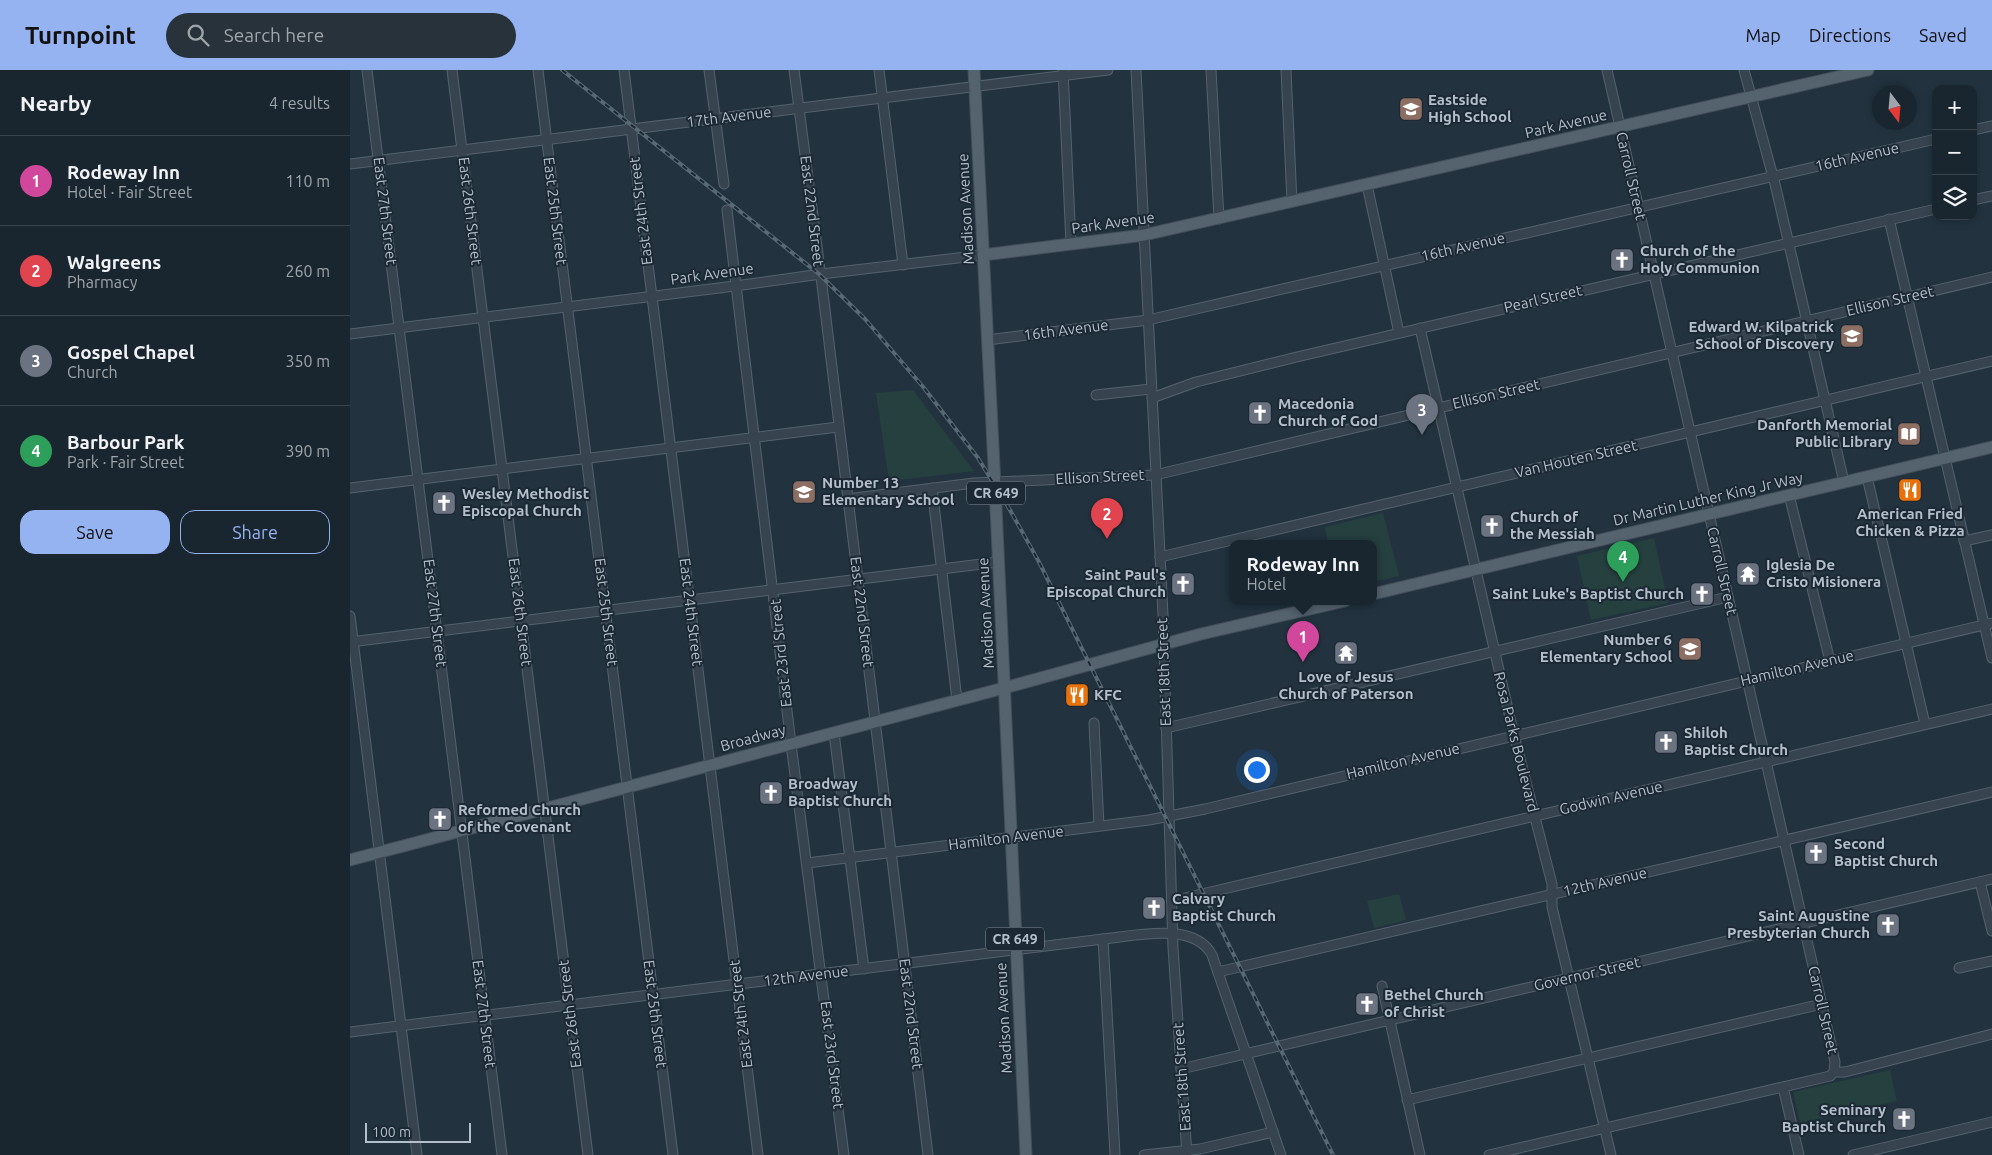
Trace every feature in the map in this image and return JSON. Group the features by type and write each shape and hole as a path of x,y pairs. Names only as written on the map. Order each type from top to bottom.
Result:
{"main road":[{"name":"Madison Avenue","path":"974,70 1026,1155"},
{"name":"Park Avenue","path":"983,255 1144,235 1868,70"},
{"name":"Dr Martin Luther King Jr Way","path":"1377,593 1992,447"},
{"path":"1164,645 1201,634 1327,605"},
{"name":"Broadway","path":"350,860 1164,645"}],"street":[{"name":"East 27th Street","path":"367,70 502,1155"},
{"name":"East 26th Street","path":"452,70 588,1155"},
{"name":"East 25th Street","path":"538,70 673,1155"},
{"name":"East 24th Street","path":"624,70 758,1155"},
{"path":"709,70 724,184"},
{"name":"East 22nd Street","path":"794,70 928,1155"},
{"path":"879,70 903,265"},
{"name":"17th Avenue","path":"350,164 975,87 1063,73 1108,70"},
{"name":"East 18th Street","path":"1136,70 1164,645 1173,933 1187,1152"},
{"path":"1211,70 1219,219"},
{"path":"1286,70 1292,202"},
{"name":"Carroll Street","path":"1607,70 1804,924 1835,1062 1834,1072"},
{"path":"1744,70 1773,176 1844,482"},
{"path":"1063,73 1072,244"},
{"path":"1977,129 1992,126"},
{"name":"16th Avenue","path":"987,340 1148,320 1932,140"},
{"path":"1368,185 1398,333"},
{"path":"1977,199 1992,196"},
{"name":"Pearl Street","path":"1096,395 1151,393 1398,333 1932,209"},
{"name":"East 23rd Street","path":"727,210 791,744 844,1155"},
{"path":"1889,219 1964,541 1988,624 1992,658"},
{"name":"Park Avenue","path":"350,334 983,255"},
{"name":"Ellison Street","path":"848,499 995,481 1155,475 1992,277"},
{"name":"Rosa Parks Boulevard","path":"1420,328 1494,651 1552,884 1552,907 1611,1155"},
{"name":"Van Houten Street","path":"1232,540 1992,361"},
{"path":"350,488 838,428"},
{"path":"1867,477 1925,724"},
{"path":"932,488 957,700"},
{"path":"1789,495 1830,660"},
{"path":"1964,541 1992,535"},
{"name":"Van Houten Street","path":"1160,557 1229,541"},
{"path":"352,642 998,562"},
{"path":"1166,728 1728,597"},
{"path":"350,616 416,1155"},
{"name":"Hamilton Avenue","path":"807,863 1169,816 1988,624"},
{"name":"Godwin Avenue","path":"1172,901 1992,708"},
{"path":"1094,723 1099,826"},
{"path":"834,733 864,969"},
{"name":"12th Avenue","path":"1218,972 1992,792"},
{"name":"Governor Street","path":"1181,1069 1992,879"},
{"path":"1980,882 1992,931"},
{"path":"1173,933 1187,936 1203,943 1212,955 1281,1155"},
{"name":"12th Avenue","path":"350,1032 1104,939 1173,933"},
{"path":"1104,939 1115,1155"},
{"path":"1959,968 1992,961"},
{"path":"1382,986 1420,1155"},
{"path":"1407,1100 1822,1004"},
{"path":"1490,1155 1830,1076 1834,1072 1845,1072 1992,1034"},
{"path":"1783,1087 1799,1155"},
{"path":"1853,1155 1992,1122"},
{"path":"1144,1155 1187,1152 1273,1132"}],"green space":[{"path":"913,390 974,471 889,481 876,393"},
{"path":"1383,513 1399,576 1377,581 1377,540 1327,540 1325,527"},
{"path":"1654,538 1668,603 1591,620 1577,556"},
{"path":"1399,894 1406,920 1374,928 1367,901"},
{"path":"1890,1070 1897,1101 1800,1123 1793,1092"}],"railway":[{"path":"562,70 819,274 865,319 924,388 978,458 1039,562 1333,1155"}],"place":[{"name":"Eastside High School","path":"1411,109"},
{"name":"Church of the Holy Communion","path":"1622,260"},
{"name":"Edward W. Kilpatrick School of Discovery","path":"1852,336"},
{"name":"Macedonia Church of God","path":"1260,413"},
{"name":"Danforth Memorial Public Library","path":"1909,434"},
{"name":"Gospel Chapel","path":"1422,435"},
{"name":"American Fried Chicken & Pizza","path":"1910,490"},
{"name":"Number 13 Elementary School","path":"804,492"},
{"name":"Wesley Methodist Episcopal Church","path":"444,503"},
{"name":"Church of the Messiah","path":"1492,526"},
{"name":"Walgreens","path":"1107,539"},
{"name":"Iglesia De Cristo Misionera","path":"1748,574"},
{"name":"Barbour Park","path":"1623,582"},
{"name":"Saint Paul's Episcopal Church","path":"1183,584"},
{"name":"Saint Luke's Baptist Church","path":"1702,594"},
{"name":"Number 6 Elementary School","path":"1690,649"},
{"name":"Love of Jesus Church of Paterson","path":"1346,653"},
{"name":"Rodeway Inn","path":"1303,662"},
{"name":"KFC","path":"1077,695"},
{"name":"Shiloh Baptist Church","path":"1666,742"},
{"name":"Broadway Baptist Church","path":"771,793"},
{"name":"Reformed Church of the Covenant","path":"440,819"},
{"name":"Second Baptist Church","path":"1816,853"},
{"name":"Calvary Baptist Church","path":"1154,908"},
{"name":"Saint Augustine Presbyterian Church","path":"1888,925"},
{"name":"Bethel Church of Christ","path":"1367,1004"},
{"name":"Seminary Baptist Church","path":"1904,1119"}]}
